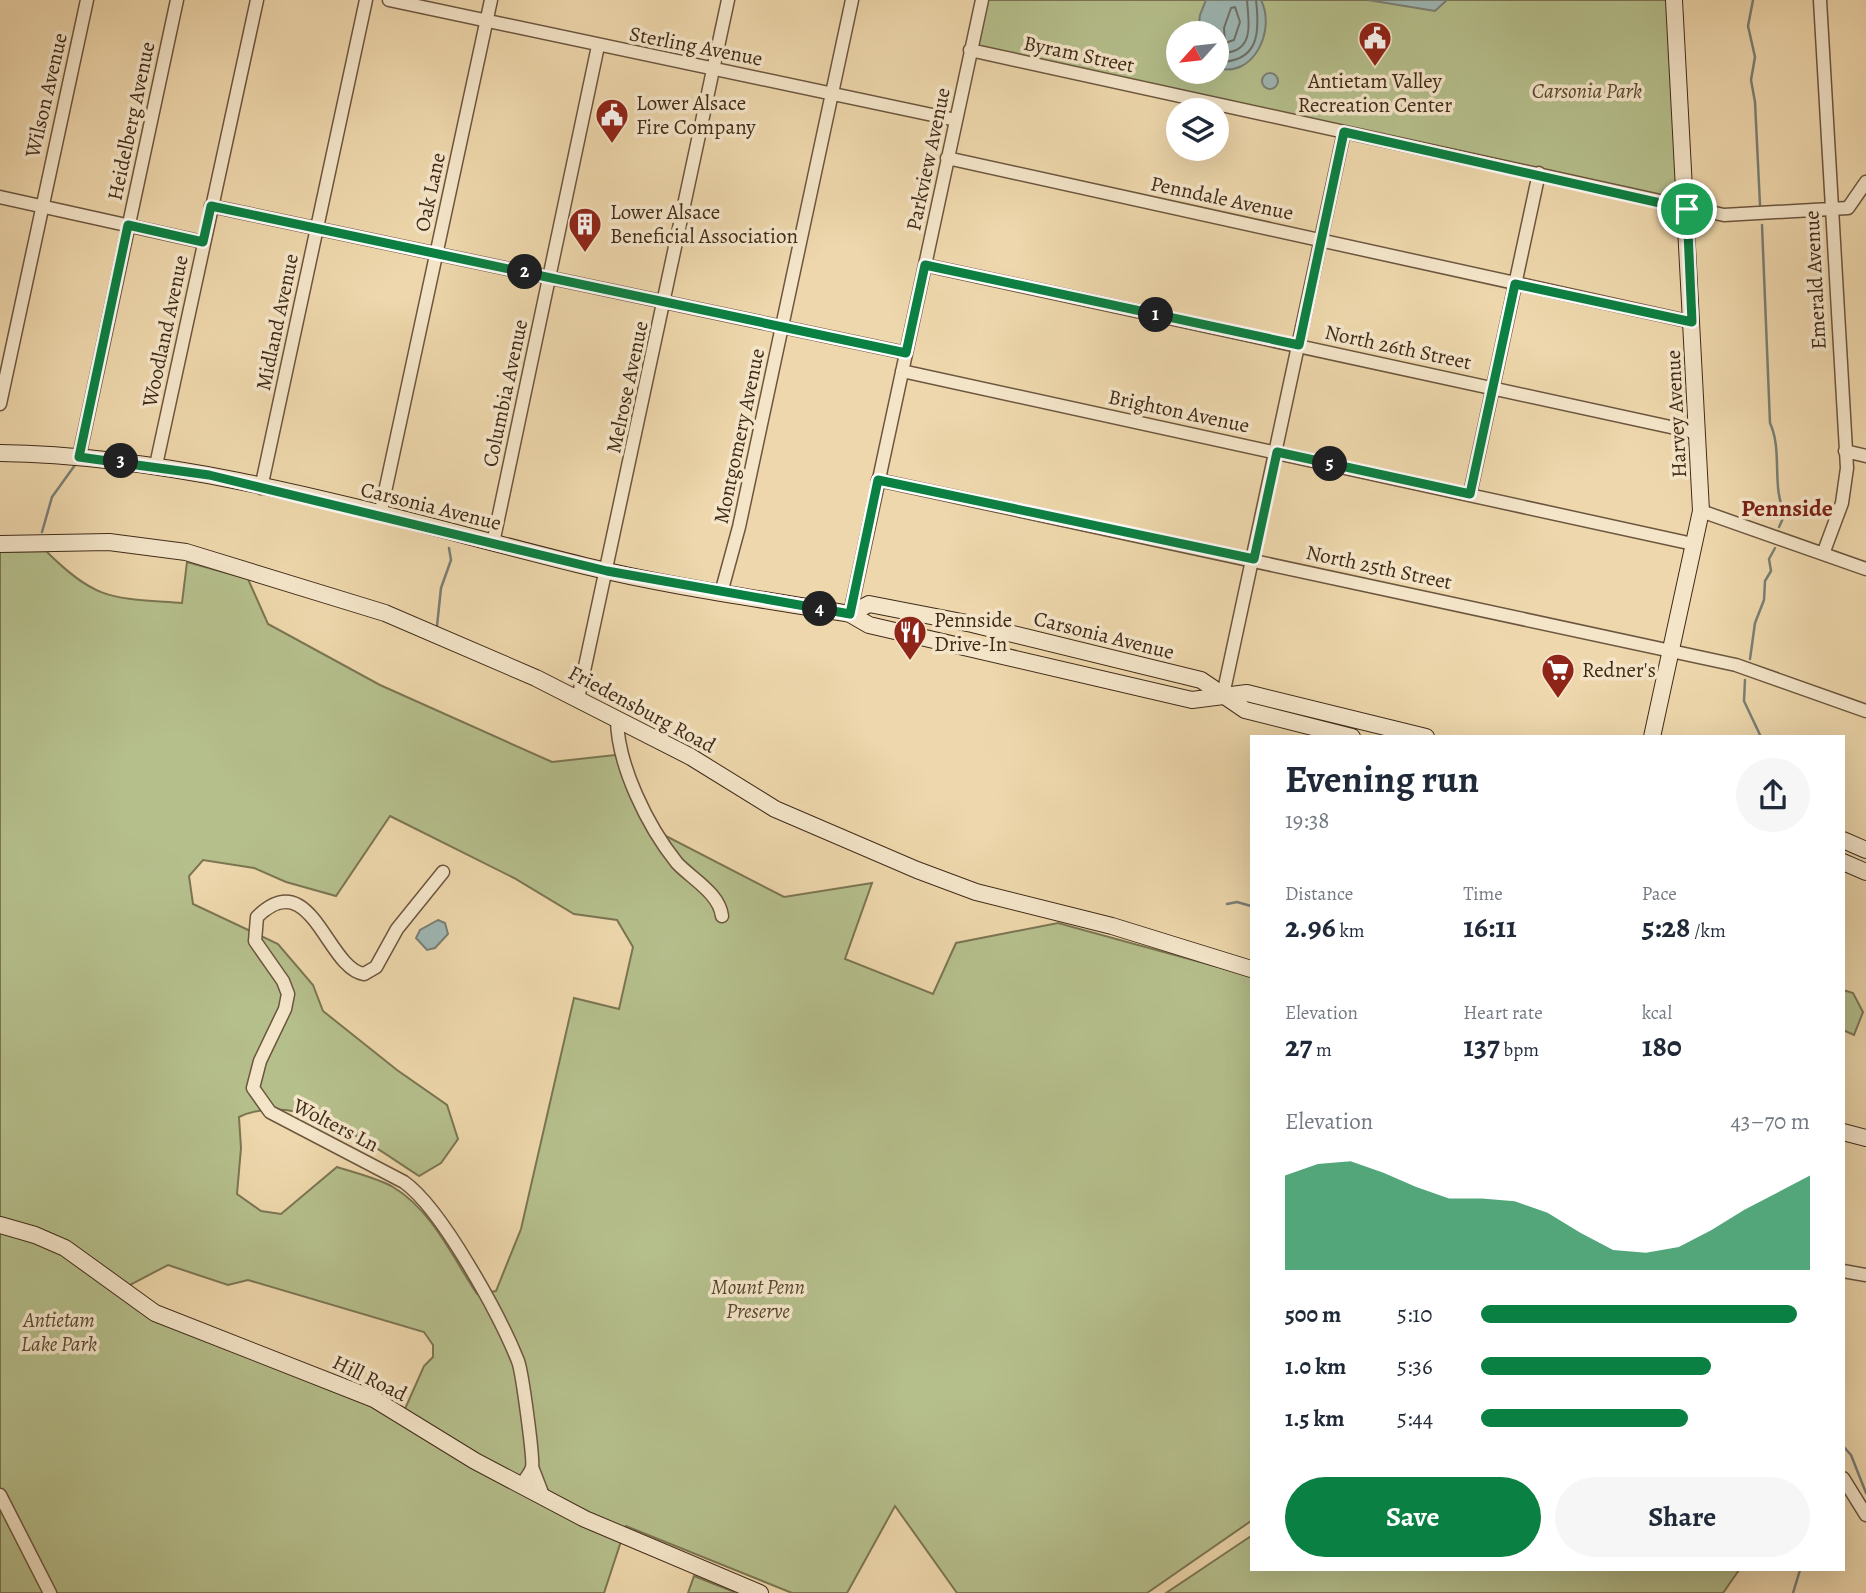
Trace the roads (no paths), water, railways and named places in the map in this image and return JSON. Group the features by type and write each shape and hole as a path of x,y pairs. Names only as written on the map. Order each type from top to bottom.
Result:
{"street":[{"name":"Wilson Avenue","path":"0,404 87,0"},
{"name":"Heidelberg Avenue","path":"79,457 177,0"},
{"name":"Woodland Avenue","path":"156,465 257,0"},
{"name":"Midland Avenue","path":"261,488 366,0"},
{"name":"Sterling Avenue","path":"389,0 956,120"},
{"name":"Oak Lane","path":"380,515 491,0"},
{"name":"Melrose Avenue","path":"578,699 728,0"},
{"name":"Montgomery Avenue","path":"721,593 739,527 852,0"},
{"name":"Parkview Avenue","path":"850,614 982,0"},
{"name":"Harvey Avenue","path":"1652,735 1701,511 1674,0"},
{"name":"Emerald Avenue","path":"1821,0 1830,209 1847,468 1842,503 1823,554"},
{"name":"Columbia Avenue","path":"493,542 598,46"},
{"name":"Byram Street","path":"970,50 1724,215 1847,208 1866,182"},
{"path":"1223,695 1344,132"},
{"name":"Penndale Avenue","path":"947,158 1692,322"},
{"path":"1470,494 1539,173"},
{"path":"0,197 203,242"},
{"path":"211,206 906,353"},
{"name":"North 26th Street","path":"925,265 1698,433"},
{"name":"Brighton Avenue","path":"902,372 1693,544"},
{"path":"1845,451 1866,456"},
{"name":"Carsonia Avenue","path":"0,453 156,465 380,515 607,571 850,614 869,625 1192,699 1247,693 1418,735"},
{"name":"North 25th Street","path":"878,480 1740,666 1866,711"},
{"path":"1701,511 1866,569"},
{"name":"Friedensburg Road","path":"0,544 109,542 167,548 217,559 385,613 468,647 617,718 691,757 775,809 917,870 976,892 1112,926 1250,969"},
{"name":"Carsonia Avenue","path":"850,614 869,604 972,624 1201,680 1245,710 1344,735"},
{"path":"617,718 617,734 626,765 648,819 678,864 716,900 722,916"},
{"path":"1845,841 1866,850"},
{"path":"1845,863 1866,872"},
{"name":"Wolters Ln","path":"443,872 397,929 376,967 364,974 351,968 315,921 299,906 280,904 257,917 255,941 284,981 288,994 285,1009 260,1061 253,1088 270,1112 419,1192 478,1281 520,1364 532,1467"},
{"path":"1845,1133 1866,1138"},
{"name":"Hill Road","path":"0,1225 35,1235 65,1248 155,1313 374,1399 520,1486 636,1542 760,1593"},
{"path":"1845,1270 1866,1275"},
{"path":"520,1486 532,1467 538,1476 544,1498"},
{"path":"1845,1481 1866,1515"},
{"path":"0,1495 50,1593"}],"water":[{"path":"1206,0 1261,0 1266,25 1263,38 1251,59 1241,66 1229,69 1229,21 1199,21"},
{"path":"1368,0 1447,0 1435,11"},
{"path":"1267,73 1273,73 1278,81 1276,87 1267,89 1262,84 1262,78"},
{"path":"438,920 445,923 448,934 435,948 427,950 416,938 420,930"}],"waterway":[{"path":"1753,0 1748,26 1755,57 1751,80 1755,102 1760,205"},
{"path":"1762,225 1770,423 1776,445 1779,492 1785,514 1779,527"},
{"path":"42,532 52,497 75,465"},
{"path":"437,626 441,588 451,560 449,548"},
{"path":"1750,659 1755,623 1764,600 1765,581 1771,571 1769,559 1775,548"},
{"path":"1745,680 1744,701 1760,735"},
{"path":"1227,904 1237,902 1250,906"},
{"path":"1845,1448 1851,1455 1866,1493"},
{"path":"1793,1593 1800,1571"}],"place":[{"name":"Antietam Valley Recreation Center","path":"1375,68"},
{"name":"Lower Alsace Fire Company","path":"612,145"},
{"name":"Lower Alsace Beneficial Association","path":"585,254"},
{"name":"Pennside Drive-In","path":"910,662"},
{"name":"Redner's","path":"1558,700"}],"district":[{"name":"Pennside","path":"1787,508"}],"park label":[{"name":"Carsonia Park","path":"1587,91"},
{"name":"Mount Penn Preserve","path":"758,1299"},
{"name":"Antietam Lake Park","path":"59,1332"}]}
